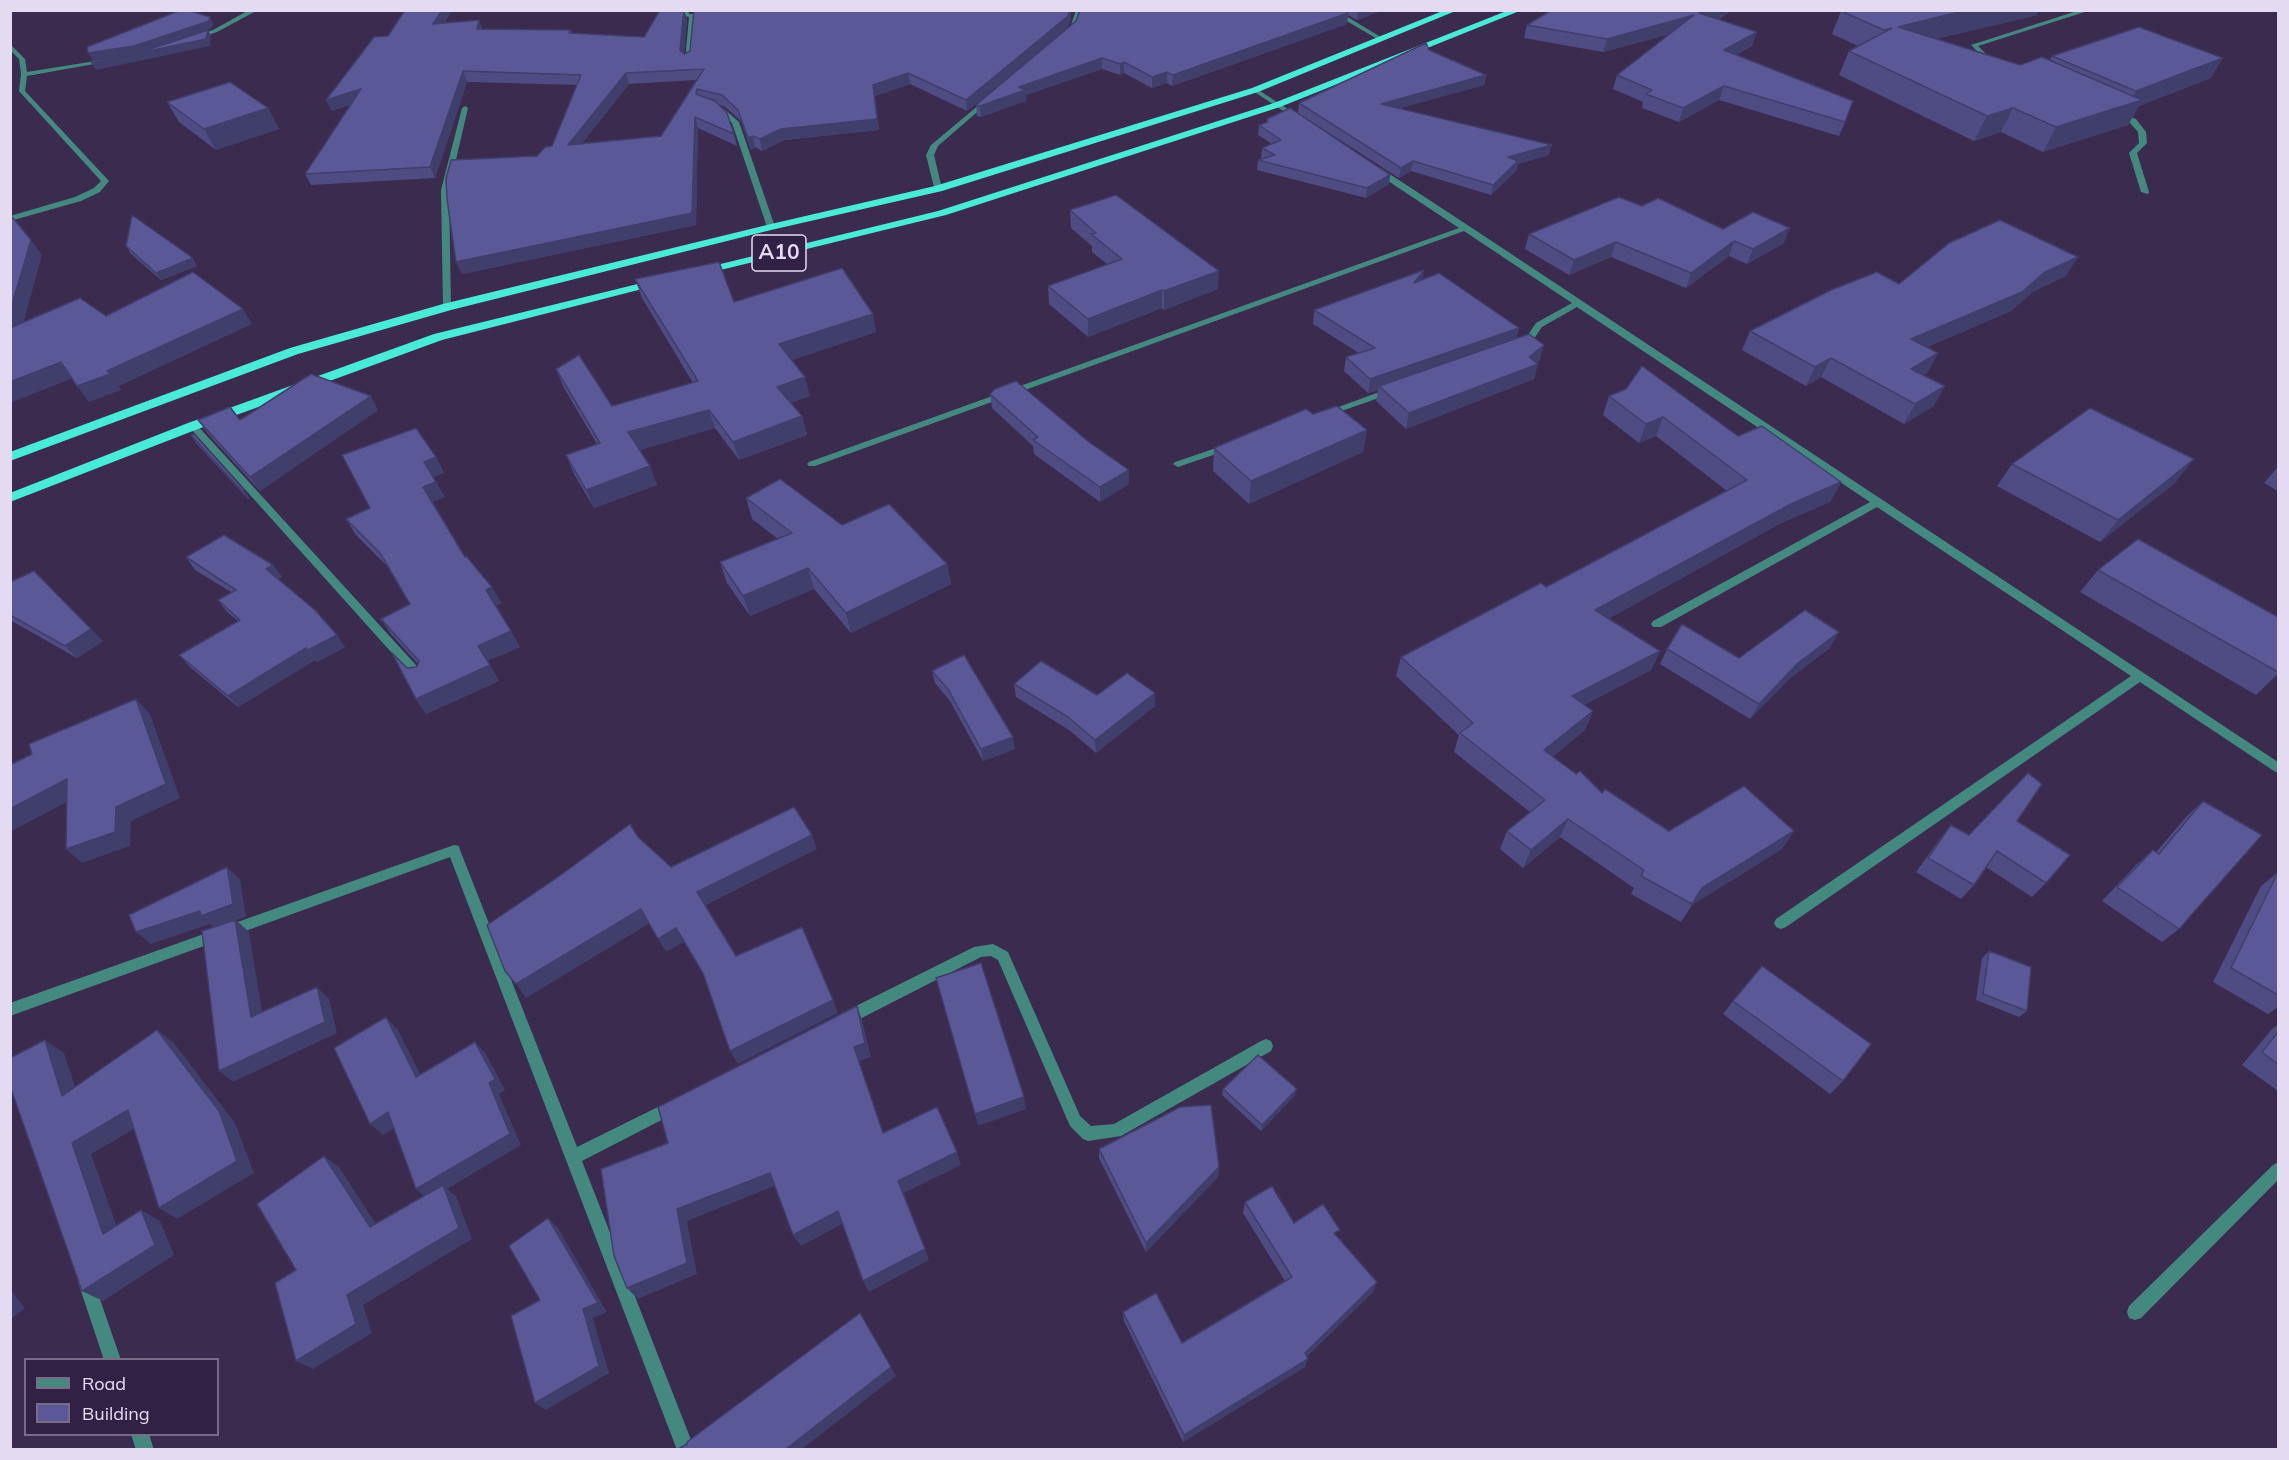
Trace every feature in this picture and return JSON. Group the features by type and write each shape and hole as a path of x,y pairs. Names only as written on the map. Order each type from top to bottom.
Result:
{"highway":[{"name":"A10","path":"10,457 294,351 447,307 771,227 938,189 1255,90 1454,10"},
{"name":"A10","path":"687,275 942,213 1277,105 1518,10"},
{"path":"10,498 193,426 438,337 664,280"}],"street":[{"path":"183,42 216,31 255,10"},
{"path":"685,10 686,15 714,15"},
{"path":"1331,10 1381,39"},
{"path":"1998,62 1987,58 1974,45 2088,10"},
{"path":"1055,43 1073,29 1078,13 1067,13"},
{"path":"688,61 692,16"},
{"path":"10,46 22,58 24,74 22,91 105,181 97,190 78,199 10,219"},
{"path":"24,74 116,60"},
{"path":"1255,90 1307,124"},
{"path":"938,189 930,155 934,145 995,94"},
{"path":"703,103 721,109 735,122 771,227"},
{"path":"447,307 445,190 465,108"},
{"path":"2113,112 2133,121 2142,132 2143,143 2133,153 2145,192"},
{"path":"1366,163 2278,768"},
{"path":"812,464 1466,228"},
{"path":"1515,348 1526,344 1539,325 1578,303"},
{"path":"1313,418 1403,387"},
{"path":"193,426 420,678"},
{"path":"1178,464 1234,445"},
{"path":"1658,624 1878,502"},
{"path":"1781,923 2140,676"},
{"path":"10,1010 454,850 687,1449"},
{"path":"829,1027 978,951 993,950 1003,956 1075,1121 1088,1134 1116,1131 1266,1046"},
{"path":"573,1156 691,1097"},
{"path":"2135,1312 2278,1170"},
{"path":"82,1269 113,1358"}],"building":[{"path":"181,10 210,17 209,21 134,46 88,53 87,47"},
{"path":"405,10 442,10 433,24 479,20 477,29 571,30 569,33 644,37 660,10 684,10 680,50 684,54 690,51 694,10 1070,10 1068,16 966,100 908,73 873,85 877,119 781,129 760,139 753,136 748,138 738,110 722,95 697,89 696,94 715,101 727,113 734,134 695,117 692,213 456,262 446,179 451,160 537,156 545,147 552,146 581,75 463,71 430,167 305,174 361,89 326,100 374,37 388,36","holes":["704,69 661,136 568,145 626,73"]},
{"path":"1080,10 1343,10 1348,13 1173,75 1167,72 1152,77 1124,62 1120,64 1102,58 1019,87 1025,90 980,106 976,105 1076,21"},
{"path":"1552,10 1710,10 1699,13 1757,32 1724,50 1853,101 1845,122 1724,86 1683,108 1646,94 1652,90 1617,75 1694,15 1607,39 1527,25"},
{"path":"1967,10 1898,27 2020,65 2042,57 2142,100 2056,127 2013,108 1987,116 1849,51 1892,28 1884,30 1841,11"},
{"path":"2139,27 2223,58 2136,91 2052,56"},
{"path":"208,30 206,39 92,63 91,61 138,53"},
{"path":"1426,43 1429,50 1486,75 1381,104 1552,145 1508,157 1518,161 1493,185 1413,161 1401,168 1299,103"},
{"path":"230,82 268,108 204,129 167,102"},
{"path":"1290,108 1390,175 1367,188 1258,160 1275,155 1262,148 1281,140 1259,125"},
{"path":"1116,195 1219,271 1088,319 1048,286 1122,259 1091,234 1096,233 1070,210"},
{"path":"1619,197 1642,206 1658,198 1723,229 1753,212 1790,228 1753,249 1734,241 1691,273 1616,242 1574,260 1529,234"},
{"path":"132,215 193,258 156,273 126,246"},
{"path":"13,218 31,240 10,311 10,219"},
{"path":"2000,220 2078,257 2045,272 2022,292 1911,339 1938,353 1911,369 1945,386 1915,404 1831,358 1815,367 1750,331 1831,290 1877,272 1899,284 1949,243"},
{"path":"719,262 734,302 842,268 873,314 779,344 805,377 777,387 802,416 733,442 709,410 628,432 650,466 586,490 566,455 600,443 556,369 579,355 612,406 698,381 635,279"},
{"path":"1424,270 1414,283 1439,273 1519,328 1370,379 1346,357 1375,348 1314,310"},
{"path":"193,272 243,309 107,371 110,374 77,386 61,362 10,382 10,328 80,298 106,316"},
{"path":"1529,334 1544,345 1529,357 1538,364 1409,413 1379,386"},
{"path":"1642,366 1738,436 1762,426 1841,482 1791,504 1595,610 1660,651 1572,696 1593,711 1544,750 1576,774 1580,771 1602,793 1605,789 1669,831 1744,786 1794,831 1702,888 1692,904 1641,876 1644,870 1568,819 1531,850 1507,831 1545,800 1460,733 1473,723 1401,657 1541,583 1546,587 1747,480 1663,417 1646,424 1609,396 1626,389"},
{"path":"311,374 371,396 250,477 198,420 230,407 240,420"},
{"path":"1016,381 1089,442 1129,470 1100,487 1033,440 1038,437 990,394 995,389"},
{"path":"1337,406 1367,430 1251,481 1214,448 1306,409 1313,414"},
{"path":"2090,408 2194,459 2118,520 2012,464"},
{"path":"416,428 436,457 424,462 436,482 423,487 465,557 492,587 486,590 511,631 478,646 490,665 416,699 392,653 407,668 417,667 419,661 381,619 410,604 380,553 346,519 370,508 342,455"},
{"path":"194,434 244,490 242,491 191,435"},
{"path":"780,479 842,525 889,504 947,564 846,613 808,568 743,596 720,562 792,533 746,498"},
{"path":"224,535 273,565 266,569 315,610 337,635 308,650 306,648 228,696 179,655 240,620 218,600 236,590 186,557"},
{"path":"2138,539 2278,617 2278,672 2098,570"},
{"path":"34,571 91,629 65,646 10,615 10,582"},
{"path":"1805,610 1839,632 1798,663 1759,704 1667,649 1682,624 1739,658"},
{"path":"964,655 1013,737 981,749 948,689 932,671"},
{"path":"1041,661 1097,695 1127,673 1155,693 1095,740 1068,717 1014,684"},
{"path":"136,699 166,784 116,807 115,832 66,849 67,779 10,809 10,765 32,754 29,744"},
{"path":"2028,773 2042,784 2017,821 2070,855 2046,883 1997,851 1974,885 1928,858 1951,825 1969,835"},
{"path":"2203,801 2262,835 2179,929 2117,887 2153,850 2159,854"},
{"path":"794,807 812,835 697,892 736,956 802,927 833,1000 730,1051 703,973 676,928 658,939 641,909 516,984 505,971 487,925 630,824 638,837 671,867"},
{"path":"227,867 233,904 201,916 200,911 136,932 129,915"},
{"path":"2278,872 2278,995 2231,968"},
{"path":"235,920 251,1017 317,987 325,1022 219,1071 202,931"},
{"path":"1989,951 2031,967 2027,1011 1983,994"},
{"path":"981,963 1024,1097 975,1114 936,978"},
{"path":"1762,966 1871,1044 1843,1081 1733,1001"},
{"path":"857,1006 865,1043 854,1047 883,1133 937,1107 957,1152 898,1181 925,1249 863,1281 838,1211 793,1235 770,1173 677,1209 687,1263 627,1288 614,1256 601,1169 668,1143 658,1107"},
{"path":"386,1017 416,1077 475,1042 495,1079 489,1083 510,1134 416,1189 388,1112 370,1124 334,1048"},
{"path":"157,1030 219,1111 237,1161 159,1208 128,1110 72,1143 103,1234 141,1210 155,1245 82,1291 10,1086 10,1058 45,1040 62,1096"},
{"path":"2278,1032 2278,1064 2262,1052"},
{"path":"1258,1055 1297,1089 1262,1125 1223,1089"},
{"path":"1211,1105 1219,1167 1146,1243 1099,1149 1180,1107"},
{"path":"324,1156 370,1227 443,1185 459,1228 347,1295 356,1324 296,1361 275,1283 296,1270 257,1204"},
{"path":"1272,1186 1294,1223 1323,1204 1340,1230 1334,1233 1377,1282 1305,1353 1308,1359 1184,1435 1123,1312 1156,1293 1182,1343 1292,1277 1245,1202"},
{"path":"548,1218 598,1303 583,1309 599,1366 535,1403 511,1316 540,1300 509,1246"},
{"path":"860,1313 891,1367 786,1449 678,1449 687,1444"}]}
